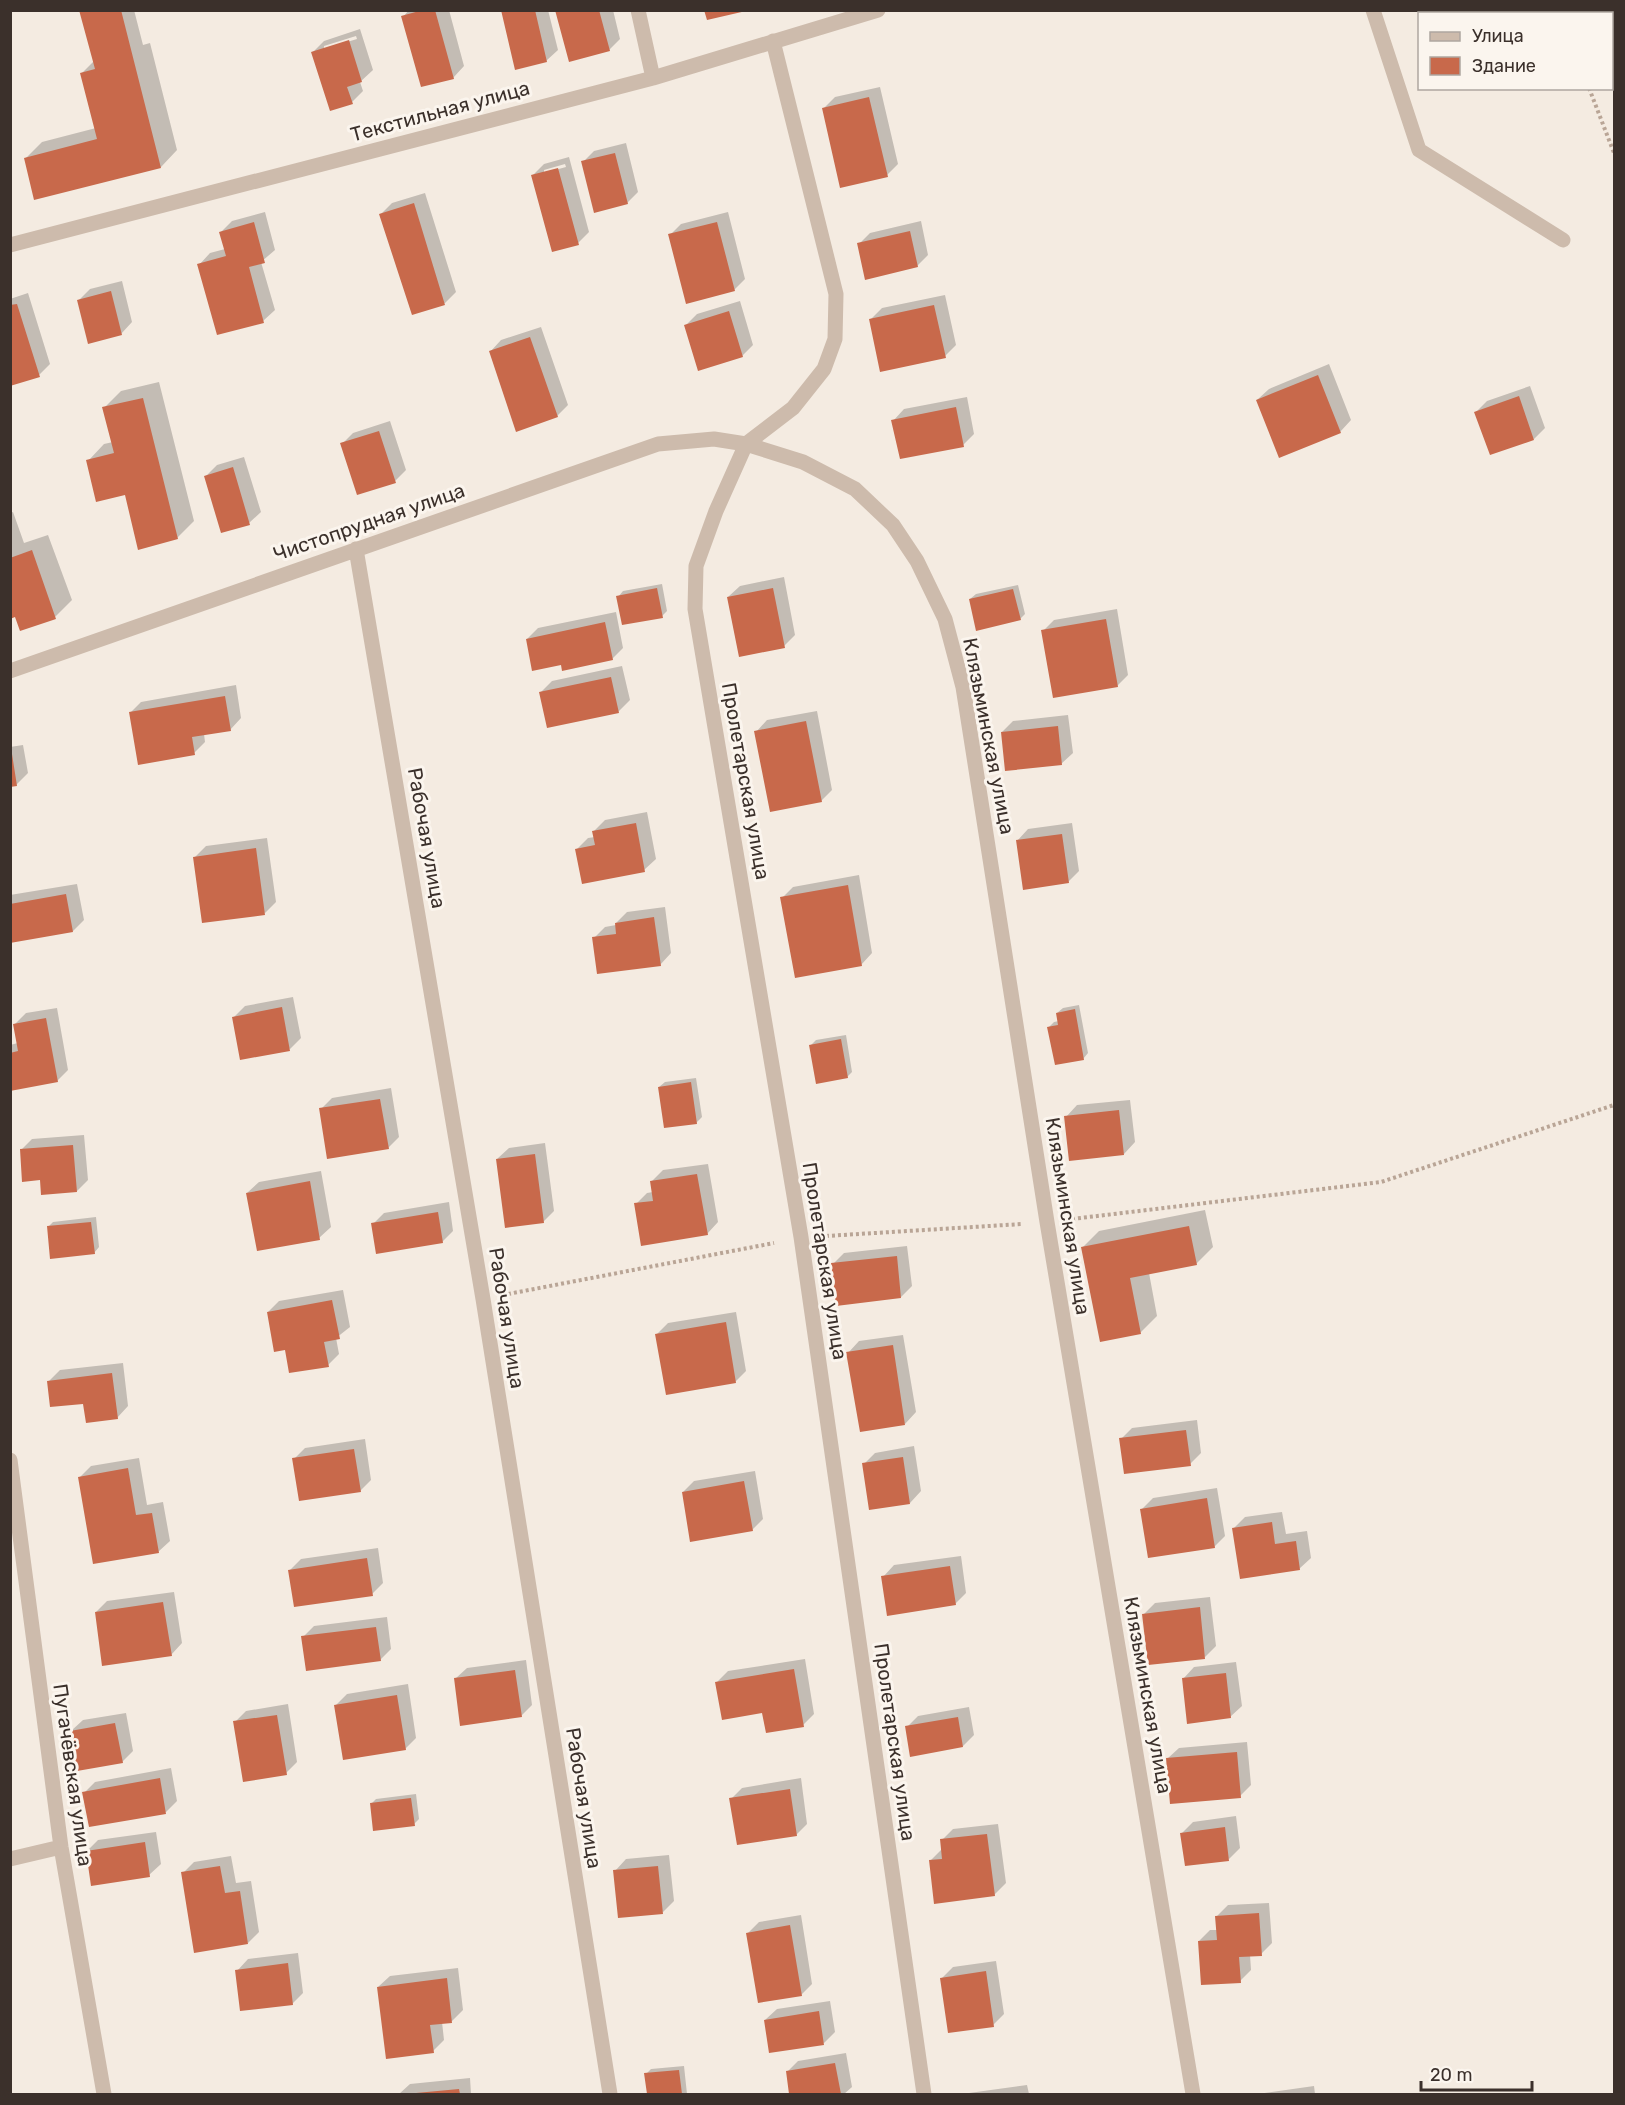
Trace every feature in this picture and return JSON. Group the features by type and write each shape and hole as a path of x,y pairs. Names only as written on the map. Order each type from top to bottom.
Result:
{"street":[{"path":"638,10 653,78"},
{"name":"Текстильная улица","path":"10,245 653,78 878,10"},
{"path":"1373,10 1419,150 1563,240"},
{"path":"746,444 793,408 824,369 835,339 836,294 773,41"},
{"name":"Чистопрудная улица","path":"10,671 658,444 714,439 746,444"},
{"name":"Пролетарская улица","path":"746,444 716,511 696,566 695,609 801,1237 924,2094"},
{"name":"Клязьминская улица","path":"746,444 803,462 855,489 893,525 917,561 945,619 963,687 1047,1222 1193,2094"},
{"name":"Рабочая улица","path":"356,549 483,1299 610,2094"},
{"name":"Пугачёвская улица","path":"10,1460 60,1847 104,2094"},
{"path":"10,1859 60,1847"}],"path":[{"path":"1590,90 1614,153"}],"building":[{"path":"79,10 121,10 161,168 34,200 24,158 97,139 80,73 95,69"},
{"path":"423,10 435,10 454,79 421,87 401,16"},
{"path":"501,10 535,10 547,62 515,70"},
{"path":"555,10 599,10 610,51 569,62"},
{"path":"704,10 746,10 746,11 707,20"},
{"path":"349,40 362,82 347,87 353,104 330,111 311,52"},
{"path":"869,97 888,177 840,188 822,108"},
{"path":"615,153 628,204 594,213 581,161"},
{"path":"558,168 579,245 552,252 531,175"},
{"path":"414,203 445,305 412,315 379,214"},
{"path":"254,222 265,263 249,267 264,323 217,335 197,264 226,256 219,232"},
{"path":"717,222 735,291 686,304 668,234"},
{"path":"910,231 918,267 865,280 857,243"},
{"path":"111,291 122,335 88,344 77,300"},
{"path":"17,304 40,377 10,386 10,305"},
{"path":"934,305 946,358 880,372 869,319"},
{"path":"729,311 743,357 698,371 684,325"},
{"path":"530,337 558,417 516,432 489,351"},
{"path":"1318,375 1341,433 1279,458 1256,400"},
{"path":"1519,396 1534,440 1490,455 1474,412"},
{"path":"143,398 178,539 138,550 125,495 96,502 86,460 114,453 102,407"},
{"path":"956,407 964,447 900,459 891,420"},
{"path":"379,431 396,483 357,495 340,443"},
{"path":"233,467 250,525 221,533 204,476"},
{"path":"32,550 56,619 20,631 15,617 10,619 10,558"},
{"path":"657,588 663,618 622,625 616,596"},
{"path":"773,588 785,648 739,657 727,597"},
{"path":"1013,589 1021,620 976,631 969,599"},
{"path":"1106,619 1118,687 1053,698 1041,630"},
{"path":"605,622 613,660 562,671 561,665 532,671 526,639"},
{"path":"611,677 619,713 547,728 539,692"},
{"path":"225,696 231,731 192,737 195,755 138,765 129,712"},
{"path":"806,721 822,802 770,812 754,731"},
{"path":"1058,726 1062,765 1005,771 1001,732"},
{"path":"12,754 17,786 10,787 10,755"},
{"path":"636,823 645,872 582,884 575,849 595,845 592,831"},
{"path":"1062,834 1069,883 1023,890 1016,840"},
{"path":"256,848 265,915 202,923 193,857"},
{"path":"848,885 862,966 795,978 780,897"},
{"path":"66,894 73,932 10,943 10,904"},
{"path":"654,917 661,966 597,974 592,937 616,934 615,923"},
{"path":"282,1007 290,1051 240,1060 232,1017"},
{"path":"1075,1009 1084,1060 1055,1065 1047,1027 1058,1025 1056,1013"},
{"path":"46,1018 58,1082 10,1091 10,1053 18,1051 13,1024"},
{"path":"841,1039 848,1078 816,1084 809,1045"},
{"path":"691,1082 697,1124 664,1128 658,1087"},
{"path":"380,1099 389,1149 327,1159 319,1108"},
{"path":"1119,1110 1124,1155 1069,1161 1064,1116"},
{"path":"73,1145 77,1192 41,1195 40,1180 22,1182 20,1149"},
{"path":"535,1154 544,1223 505,1228 496,1159"},
{"path":"697,1174 708,1235 641,1246 634,1203 653,1201 650,1181"},
{"path":"310,1181 320,1240 257,1251 246,1193"},
{"path":"438,1212 443,1243 376,1254 371,1223"},
{"path":"91,1222 95,1254 50,1259 47,1226"},
{"path":"1189,1226 1197,1265 1130,1278 1141,1334 1100,1342 1081,1247"},
{"path":"897,1256 901,1298 836,1306 831,1263"},
{"path":"332,1300 340,1339 324,1342 329,1367 289,1373 285,1350 274,1352 267,1312"},
{"path":"726,1322 736,1383 666,1395 655,1334"},
{"path":"893,1345 905,1425 860,1432 846,1352"},
{"path":"112,1373 118,1419 86,1423 83,1404 50,1407 47,1381"},
{"path":"1186,1430 1191,1466 1124,1474 1119,1438"},
{"path":"354,1449 361,1492 299,1501 292,1458"},
{"path":"903,1457 910,1504 869,1510 862,1463"},
{"path":"128,1468 136,1515 152,1513 159,1553 93,1564 78,1477"},
{"path":"744,1481 753,1531 690,1542 682,1492"},
{"path":"1207,1498 1215,1548 1148,1558 1140,1509"},
{"path":"1272,1522 1275,1544 1296,1541 1300,1570 1240,1579 1232,1528"},
{"path":"367,1558 373,1596 294,1607 288,1570"},
{"path":"950,1566 956,1605 887,1616 881,1576"},
{"path":"163,1602 172,1656 102,1666 95,1612"},
{"path":"1200,1607 1205,1659 1148,1665 1142,1614"},
{"path":"376,1627 381,1661 306,1671 301,1636"},
{"path":"794,1669 804,1727 766,1733 762,1713 722,1720 715,1682"},
{"path":"515,1670 522,1717 460,1726 454,1678"},
{"path":"1226,1673 1231,1718 1187,1724 1182,1678"},
{"path":"397,1695 406,1750 343,1760 334,1705"},
{"path":"277,1715 287,1775 243,1782 233,1721"},
{"path":"958,1717 963,1747 910,1757 905,1726"},
{"path":"115,1723 123,1763 77,1771 70,1731"},
{"path":"1237,1752 1241,1798 1170,1804 1166,1758"},
{"path":"160,1778 166,1814 89,1827 82,1792"},
{"path":"790,1789 797,1836 737,1845 729,1798"},
{"path":"411,1798 415,1826 373,1831 370,1803"},
{"path":"1225,1827 1229,1861 1185,1866 1180,1833"},
{"path":"987,1834 995,1896 934,1904 929,1860 942,1859 940,1839"},
{"path":"145,1842 150,1877 91,1886 86,1851"},
{"path":"220,1866 225,1893 240,1891 248,1944 194,1953 181,1872"},
{"path":"658,1866 663,1914 618,1918 613,1870"},
{"path":"1259,1913 1262,1956 1239,1957 1241,1983 1201,1985 1198,1941 1217,1940 1215,1916"},
{"path":"790,1925 802,1996 758,2003 746,1933"},
{"path":"288,1963 293,2005 240,2011 235,1970"},
{"path":"986,1971 994,2027 948,2033 940,1978"},
{"path":"447,1978 452,2023 430,2025 434,2053 386,2059 377,1987"},
{"path":"819,2011 824,2045 769,2053 764,2020"},
{"path":"835,2063 841,2094 789,2094 786,2071"},
{"path":"679,2070 682,2094 647,2094 644,2073"},
{"path":"459,2089 460,2094 416,2094 416,2093"}]}
